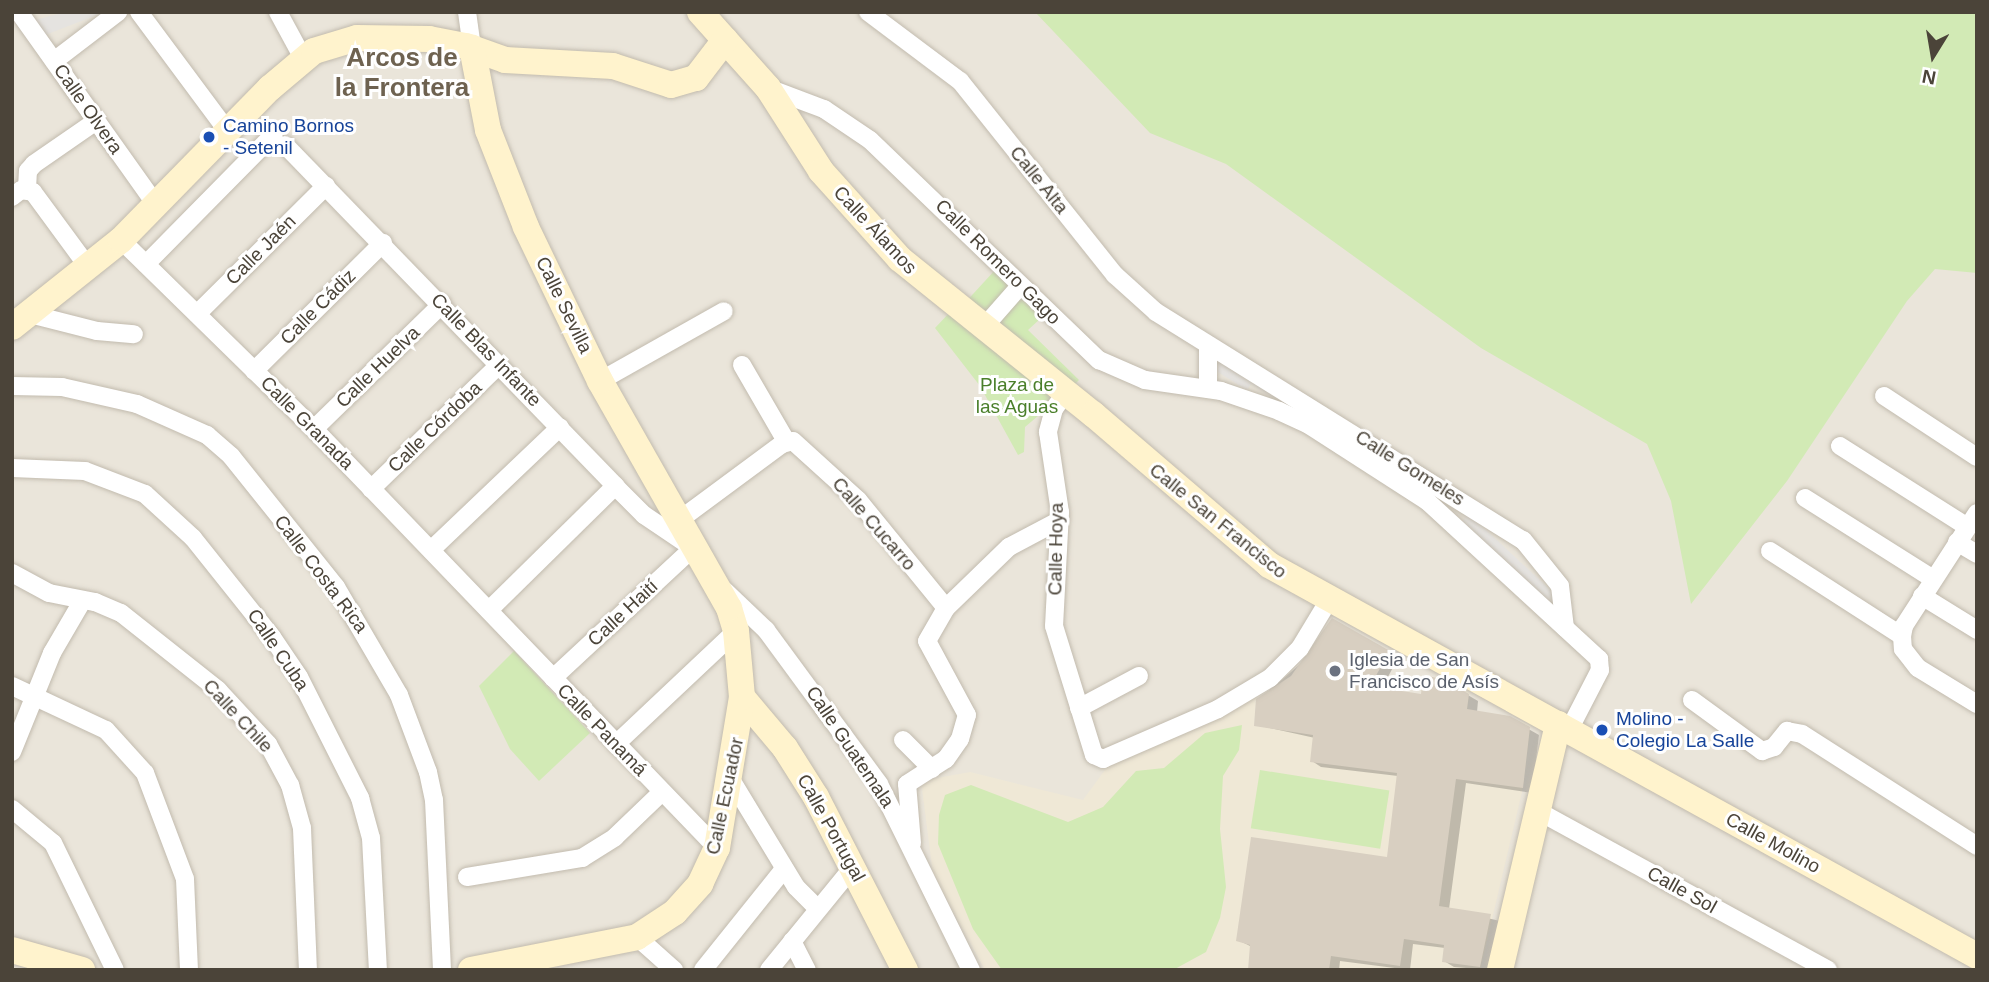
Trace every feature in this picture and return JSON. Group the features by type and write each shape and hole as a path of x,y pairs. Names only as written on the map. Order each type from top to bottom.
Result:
{"street":[{"name":"Calle Olvera","path":"19,12 157,206"},
{"path":"54,61 118,12"},
{"path":"139,12 229,133"},
{"path":"278,12 303,58"},
{"path":"467,12 472,48"},
{"name":"Calle Álamos","path":"700,12 768,88 801,141 862,221 959,309 984,327"},
{"name":"Calle Alta","path":"868,12 960,81 1115,275 1173,326 1208,348"},
{"path":"21,321 121,240 303,58 340,42 371,37 429,39 472,48 506,60 613,66 671,85 696,78 725,40"},
{"name":"Calle Sevilla","path":"472,48 480,103 502,172 600,381 693,548"},
{"name":"Calle Romero Gago","path":"768,88 824,109 884,153 1020,286 1114,369 1145,380 1186,386"},
{"path":"88,267 20,193 28,171 34,164 96,121"},
{"name":"Calle Blas Infante","path":"146,264 280,139 615,486 645,515 693,548"},
{"name":"Calle Jaén","path":"197,314 326,186"},
{"name":"Calle Granada","path":"121,240 314,429 489,610"},
{"name":"Calle Cádiz","path":"254,371 383,243"},
{"path":"1020,286 984,327 1066,392"},
{"name":"Calle Huelva","path":"314,429 442,304"},
{"path":"600,381 724,310"},
{"path":"21,321 134,334"},
{"path":"1208,348 1208,388"},
{"name":"Calle Gomeles","path":"1208,348 1225,353 1523,540 1560,586 1565,628"},
{"name":"Calle Córdoba","path":"371,489 499,365"},
{"path":"678,520 786,441 741,365"},
{"name":"Calle Costa Rica","path":"12,386 62,387 137,404 207,435 231,456 336,587 399,695 428,772 434,800 442,970"},
{"name":"Calle Gomeles","path":"1186,386 1208,388 1247,398 1309,425 1412,489 1595,653 1600,664 1563,727"},
{"name":"Calle Hoya","path":"1066,392 1054,410 1048,432 1060,520 1054,626 1079,708 1099,759 1218,709 1280,669 1300,648 1329,600"},
{"name":"Calle San Francisco","path":"1066,392 1269,565 1563,727"},
{"path":"1884,396 1977,457"},
{"path":"431,550 559,427"},
{"name":"Calle Cucarro","path":"786,441 798,444 858,500 946,608"},
{"path":"1840,446 1966,527 1977,554"},
{"name":"Calle Cuba","path":"12,468 85,471 145,494 193,538 272,637 299,677 360,798 371,838 377,970"},
{"path":"489,610 615,486"},
{"path":"1805,498 1933,579"},
{"path":"912,849 907,784 932,769 954,750 967,715 927,641 946,608 1009,547 1060,520"},
{"path":"1902,643 1922,596 1966,527"},
{"name":"Calle Ecuador","path":"471,970 534,965 637,937 663,923 687,900 717,848 742,697 736,631 717,584 693,548"},
{"name":"Calle Haití","path":"553,678 693,548"},
{"path":"1770,551 1902,643 1918,668 1977,704"},
{"name":"Calle Chile","path":"12,573 50,593 83,600 121,613 184,661 254,728 279,762 302,828 308,970"},
{"name":"Calle Guatemala","path":"717,584 766,629 879,784 971,970"},
{"path":"1922,596 1977,630"},
{"path":"12,752 52,653 83,600"},
{"name":"Calle Panamá","path":"489,610 717,848"},
{"path":"616,744 736,631"},
{"path":"1079,708 1139,676"},
{"path":"12,686 106,730 145,773 185,878 189,970"},
{"name":"Calle Portugal","path":"742,697 801,772 853,866 905,970"},
{"path":"1692,700 1762,751 1774,747 1787,731 1802,734 1977,846"},
{"path":"1501,969 1536,810 1563,727"},
{"name":"Calle Molino","path":"1563,727 1977,956"},
{"path":"903,740 932,769"},
{"path":"730,778 784,869 818,909"},
{"path":"467,877 582,858 615,837 662,792"},
{"path":"12,809 53,843 116,970"},
{"name":"Calle Sol","path":"1536,810 1828,970"},
{"path":"769,970 853,866"},
{"path":"703,970 784,869"},
{"path":"637,937 674,970"},
{"path":"792,941 807,970"},
{"path":"12,950 82,970"}],"shaded area":[{"path":"12,12 1977,12 1977,970 12,970"},
{"path":"66,12 105,12 45,35 35,20"},
{"path":"1219,356 1422,492 1251,384 1247,390 1213,369"},
{"path":"1469,514 1558,597 1550,606 1461,523"},
{"path":"1423,675 1471,684 1467,709 1531,724 1522,792 1480,970 985,970 933,874 921,781 970,772 1083,800 1110,763 1256,698 1254,726 1416,732"}],"green space":[{"path":"1035,12 1977,12 1977,273 1935,269 1907,301 1787,481 1691,604 1671,501 1647,444 1481,348 1226,164 1150,133"},
{"path":"996,269 1010,285 987,316 962,306"},
{"path":"1021,298 1039,311 1040,319 1028,330 1079,380 1071,388 998,328 1002,313"},
{"name":"Plaza de las Aguas","path":"952,310 1053,394 1045,410 1025,427 1024,452 1018,455 980,386 935,328"},
{"path":"514,651 590,733 539,781 510,749 479,686"},
{"path":"1242,725 1239,750 1223,776 1220,829 1226,887 1220,918 1206,952 1173,970 1002,970 973,929 938,844 939,815 945,795 971,785 1068,822 1103,807 1136,771 1164,768 1205,733"},
{"path":"1260,770 1389,790 1380,849 1251,828"}],"building":[{"path":"1332,618 1390,651 1370,686 1421,694 1423,675 1442,679 1469,694 1467,709 1510,716 1530,727 1523,788 1456,779 1439,906 1491,914 1480,967 1442,962 1444,945 1404,939 1400,966 1331,956 1329,970 1248,970 1250,945 1236,941 1251,837 1387,857 1397,773 1310,762 1313,735 1254,726 1256,699 1291,676"}],"place":[{"name":"Camino Bornos - Setenil","path":"209,137"},
{"name":"Iglesia de San Francisco de Asís","path":"1335,671"},
{"name":"Molino - Colegio La Salle","path":"1602,730"}],"district":[{"name":"Arcos de la Frontera","path":"402,73"}]}
